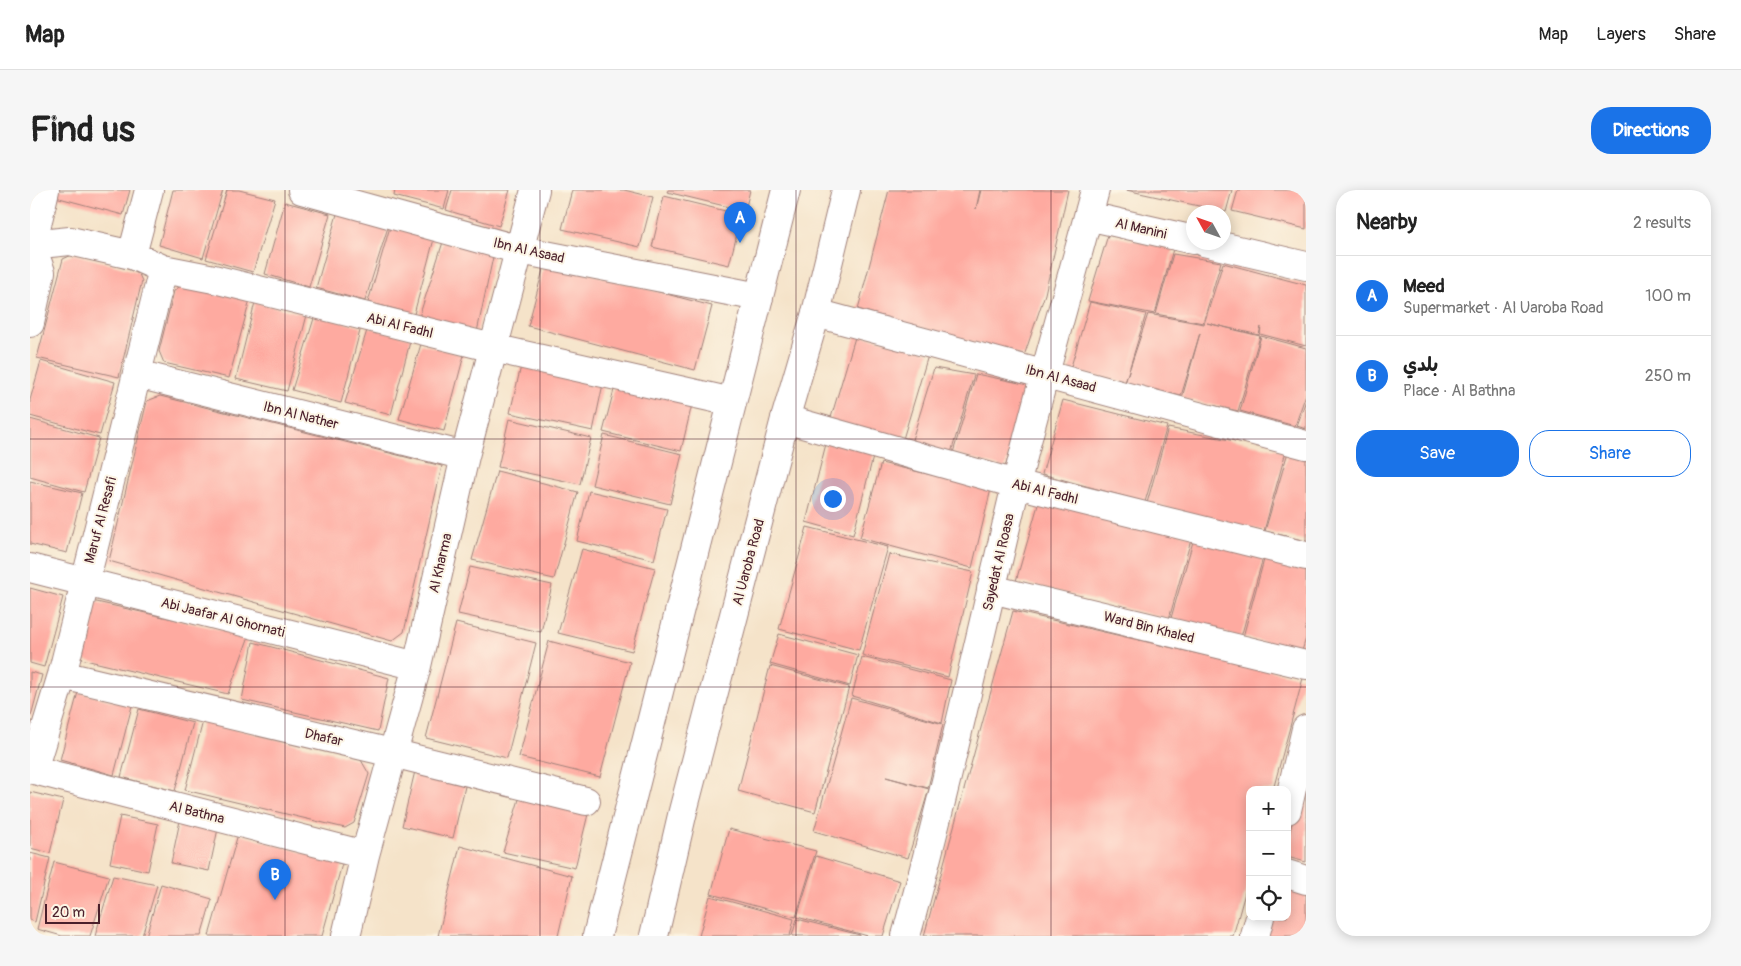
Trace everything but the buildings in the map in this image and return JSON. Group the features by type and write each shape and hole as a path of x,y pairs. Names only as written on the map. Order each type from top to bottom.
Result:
{"street":[{"path":"30,324 41,272 31,246 45,190"},
{"path":"132,255 149,190"},
{"name":"Ibn Al Asaad","path":"302,190 520,250 759,297"},
{"name":"Al Kharma","path":"346,936 365,855 417,666 465,456 535,190"},
{"path":"597,936 786,190"},
{"name":"Al Uaroba Road","path":"654,936 683,811 785,419 816,313 846,190"},
{"name":"Al Manini","path":"1092,203 1186,237"},
{"name":"Sayedat Al Roasa","path":"906,936 926,862 1044,373 1092,203"},
{"name":"Abi Al Fadhl","path":"31,246 70,241 132,255 163,269 214,279 493,348 732,402"},
{"path":"1231,248 1306,266"},
{"name":"Maruf Al Resafi","path":"31,770 62,674 163,269"},
{"name":"Ibn Al Asaad","path":"816,313 1306,445"},
{"name":"Ibn Al Nather","path":"138,374 465,456"},
{"name":"Abi Al Fadhl","path":"785,419 1016,484 1306,556"},
{"name":"Abi Jaafar Al Ghornati","path":"30,568 417,666"},
{"name":"Ward Bin Khaled","path":"992,589 1306,665"},
{"name":"Dhafar","path":"62,674 586,801"},
{"path":"1291,793 1306,729"},
{"name":"Al Bathna","path":"31,770 365,855"},
{"path":"1291,875 1306,880"},
{"path":"1255,936 1259,921"}],"place":[{"name":"Meed","path":"740,243"},
{"name":"بلدي","path":"275,900"}]}
